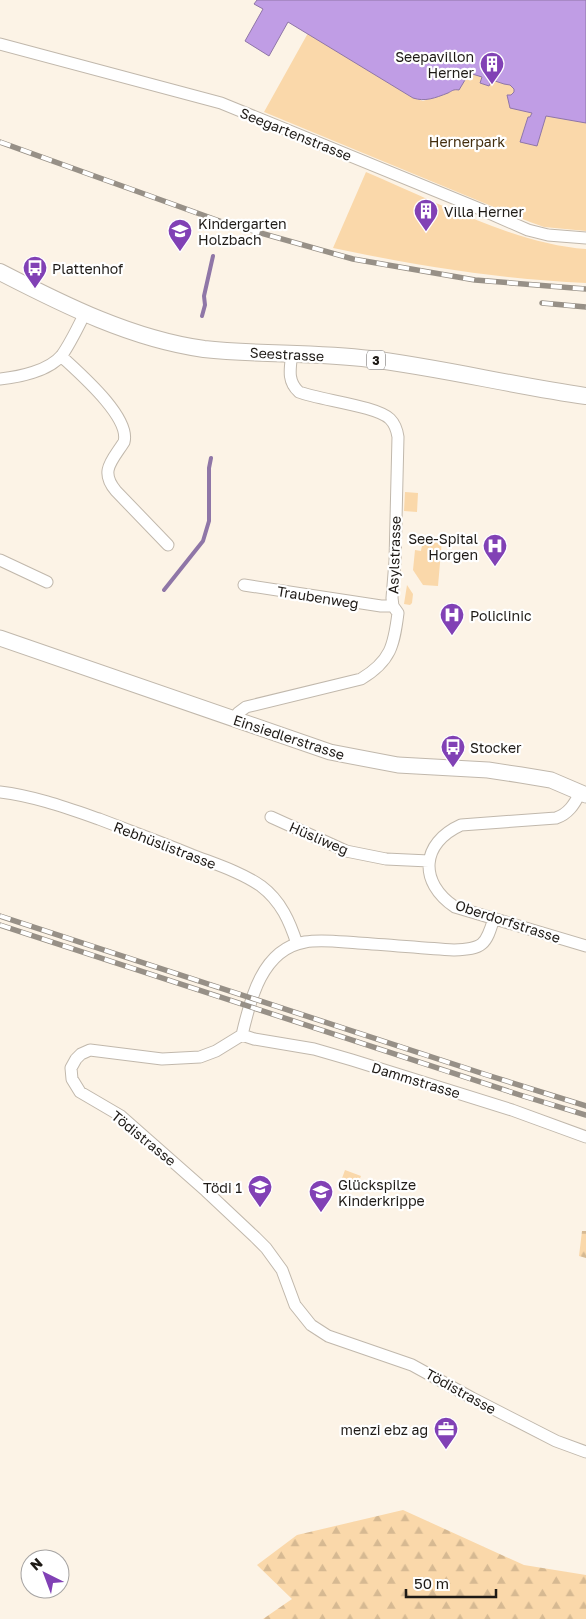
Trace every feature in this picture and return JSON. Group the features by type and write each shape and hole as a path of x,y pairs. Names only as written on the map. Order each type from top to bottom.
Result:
{"main road":[{"name":"Seestrasse","path":"0,272 86,313 147,337 168,342 204,348 368,358 508,384 586,396"},
{"name":"Einsiedlerstrasse","path":"0,638 330,752 398,765 488,770 521,775 551,780 583,794"}],"street":[{"name":"Seegartenstrasse","path":"0,44 221,103 480,208 528,230 548,235 586,238"},
{"path":"0,379 44,368 60,356 86,313"},
{"name":"Asylstrasse","path":"235,720 238,713 246,707 361,678 373,672 383,662 392,648 398,613 393,606 398,437 395,425 390,419 379,412 299,392 290,377 292,354"},
{"path":"60,356 96,389 124,427 124,442 108,470 108,482 168,545"},
{"path":"0,560 47,582"},
{"name":"Traubenweg","path":"244,586 381,606 393,606"},
{"name":"Rebhüslistrasse","path":"0,792 41,800 68,808 154,839 246,877 262,887 278,903 290,920 297,944"},
{"path":"429,861 431,852 439,838 461,825 556,818 568,811 583,794"},
{"name":"Hüsliweg","path":"271,817 346,851 386,859 429,861"},
{"name":"Oberdorfstrasse","path":"429,861 430,876 436,889 444,900 455,907 586,946"},
{"path":"242,1035 247,1014 263,972 281,953 297,944 306,942 337,942 472,950 484,943 489,935 494,918"},
{"name":"Dammstrasse","path":"242,1035 254,1040 314,1049 352,1060 512,1110 586,1137"},
{"name":"Tödistrasse","path":"242,1035 216,1051 200,1057 162,1059 90,1050 81,1054 76,1059 71,1068 72,1079 80,1092 121,1116 206,1191 266,1248 282,1270 295,1305 311,1325 328,1336 412,1365 556,1441 586,1452"}],"green space":[{"name":"Hernerpark","path":"308,33 413,98 423,101 456,89 465,80 460,76 461,70 464,69 510,85 514,89 514,93 511,95 524,111 532,113 528,117 520,141 546,115 586,122 586,231 544,227 530,222 264,112"},
{"path":"366,172 502,230 531,239 586,249 586,283 459,271 333,248"},
{"path":"405,492 418,493 417,512 404,511"},
{"path":"423,539 442,540 438,586 423,585 413,570 415,550 421,551"},
{"path":"407,585 413,594 410,605 404,604"},
{"path":"345,1170 361,1176 357,1186 341,1181"},
{"path":"582,1231 586,1231 586,1258 579,1256"},
{"path":"403,1510 524,1565 586,1575 586,1619 263,1619 292,1599 257,1565 297,1535"}],"shaded area":[{"path":"257,0 586,0 586,123 546,116 537,146 520,142 528,117 532,113 510,108 507,95 511,95 514,89 510,85 492,80 489,86 480,83 482,77 469,73 464,69 459,73 461,79 465,80 459,90 430,99 413,98 288,22 269,56 245,41 263,9 254,4"}],"waterway":[{"path":"202,316 205,305 204,296 213,256"},
{"path":"164,590 203,541 209,521 209,468 211,458"}],"railway":[{"path":"0,142 225,223 353,259 475,280 586,289"},
{"path":"542,303 586,307"},
{"path":"0,916 586,1106"},
{"path":"0,925 586,1115"}],"place":[{"name":"Seepavillon Herner","path":"492,85"},
{"name":"Villa Herner","path":"426,232"},
{"name":"Kindergarten Holzbach","path":"180,252"},
{"name":"Plattenhof","path":"35,289"},
{"name":"See-Spital Horgen","path":"495,567"},
{"name":"Policlinic","path":"452,636"},
{"name":"Stocker","path":"453,768"},
{"name":"Tödi 1","path":"260,1208"},
{"name":"Glückspilze Kinderkrippe","path":"321,1213"},
{"name":"menzi ebz ag","path":"446,1450"}]}
